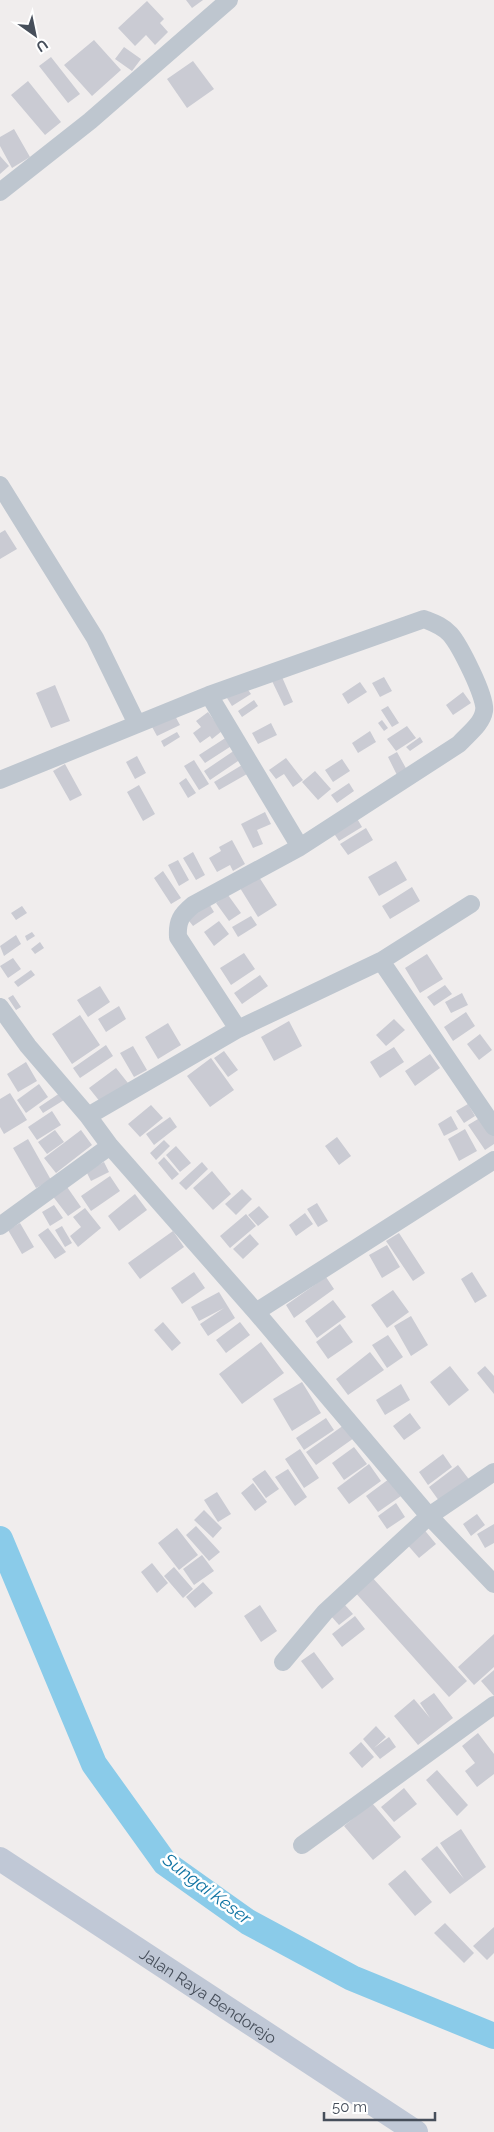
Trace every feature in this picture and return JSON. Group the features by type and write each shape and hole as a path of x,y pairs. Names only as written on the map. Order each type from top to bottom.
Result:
{"main road":[{"name":"Jalan Raya Bendorejo","path":"0,1859 416,2132"}],"street":[{"path":"0,192 90,121 229,0"},
{"path":"0,484 94,638 137,724"},
{"path":"0,780 210,695 424,619 438,624 451,634 483,694 485,710 480,721 459,744 300,847 194,905 182,914 177,923 178,937 238,1029"},
{"path":"210,695 300,847"},
{"path":"88,1116 238,1029 381,961 471,904"},
{"path":"381,961 494,1127"},
{"path":"0,1007 28,1046 88,1116 110,1146 256,1312 429,1516 494,1584"},
{"path":"0,1226 110,1146"},
{"path":"256,1312 494,1160"},
{"path":"283,1662 324,1612 429,1516 494,1472"},
{"path":"302,1845 494,1705"}],"building":[{"path":"186,0 203,0 192,8"},
{"path":"147,1 164,19 160,23 168,32 155,45 146,35 135,46 118,28"},
{"path":"94,40 121,70 92,96 64,65"},
{"path":"124,47 141,59 132,71 115,59"},
{"path":"51,57 80,94 68,103 39,66"},
{"path":"193,61 214,89 187,108 167,79"},
{"path":"28,81 61,122 45,135 11,95"},
{"path":"14,129 30,157 12,168 0,146 0,137"},
{"path":"0,156 9,166 0,174"},
{"path":"5,530 17,549 0,559 0,533"},
{"path":"282,677 293,702 284,706 272,681"},
{"path":"384,677 392,691 380,697 372,683"},
{"path":"360,682 367,692 348,704 342,694"},
{"path":"55,685 70,721 51,728 36,693"},
{"path":"246,687 251,694 232,706 227,698"},
{"path":"463,692 471,703 453,715 446,705"},
{"path":"254,700 258,706 242,717 238,711"},
{"path":"388,706 399,723 392,727 381,710"},
{"path":"208,712 222,731 212,739 210,736 200,743 193,733 201,727 196,721"},
{"path":"174,714 180,725 157,736 151,725"},
{"path":"382,720 388,728 384,731 378,723"},
{"path":"271,723 277,735 258,744 252,733"},
{"path":"407,726 416,738 396,751 387,739"},
{"path":"370,731 376,742 358,753 352,743"},
{"path":"177,732 180,737 164,747 161,741"},
{"path":"230,735 236,743 205,763 199,755"},
{"path":"420,737 423,742 410,751 406,747"},
{"path":"235,750 241,759 210,780 204,771"},
{"path":"397,752 408,772 398,777 388,757"},
{"path":"137,756 146,773 135,779 126,762"},
{"path":"286,758 303,780 293,787 284,774 276,779 269,770"},
{"path":"342,759 350,771 333,782 325,770"},
{"path":"194,760 209,784 199,790 184,766"},
{"path":"65,764 82,795 70,801 53,771"},
{"path":"242,765 247,774 219,790 214,782"},
{"path":"315,771 331,789 318,800 302,782"},
{"path":"186,778 196,793 188,798 179,783"},
{"path":"349,783 354,791 337,803 331,795"},
{"path":"139,785 155,814 143,821 127,792"},
{"path":"265,812 271,824 257,830 263,844 253,848 241,824"},
{"path":"355,815 362,827 339,841 331,829"},
{"path":"366,828 373,840 348,855 340,844"},
{"path":"232,840 245,864 233,871 230,865 217,872 209,858 221,851 219,847"},
{"path":"193,852 205,875 196,880 183,858"},
{"path":"178,860 189,880 179,886 168,865"},
{"path":"396,861 407,880 379,896 368,877"},
{"path":"163,871 181,898 171,904 154,878"},
{"path":"259,877 277,905 258,917 240,888"},
{"path":"412,887 420,901 390,919 382,906"},
{"path":"228,895 241,913 229,921 216,903"},
{"path":"208,902 214,912 193,926 186,917"},
{"path":"22,906 27,913 16,920 11,913"},
{"path":"251,916 257,925 238,937 232,927"},
{"path":"219,921 229,934 214,946 204,932"},
{"path":"32,932 35,936 27,941 25,936"},
{"path":"16,935 21,944 4,956 0,946"},
{"path":"40,942 44,948 35,954 31,949"},
{"path":"244,953 255,969 231,985 220,968"},
{"path":"427,954 443,979 420,993 405,968"},
{"path":"13,958 21,969 8,978 0,966"},
{"path":"31,970 35,975 18,987 14,982"},
{"path":"260,975 268,986 242,1004 234,993"},
{"path":"445,985 452,994 434,1006 427,997"},
{"path":"100,986 110,1002 88,1017 77,1000"},
{"path":"462,993 468,1005 451,1013 445,1002"},
{"path":"13,995 21,1007 16,1010 8,998"},
{"path":"119,1006 126,1019 106,1032 98,1019"},
{"path":"466,1012 475,1026 453,1041 444,1027"},
{"path":"80,1015 100,1045 72,1064 52,1034"},
{"path":"394,1019 405,1030 386,1046 376,1035"},
{"path":"289,1021 302,1046 274,1061 261,1037"},
{"path":"168,1023 181,1045 158,1059 145,1037"},
{"path":"480,1034 492,1050 479,1060 467,1044"},
{"path":"106,1045 113,1056 80,1078 73,1068"},
{"path":"133,1046 147,1070 134,1077 120,1053"},
{"path":"394,1047 404,1062 380,1078 370,1062"},
{"path":"224,1051 238,1070 228,1077 214,1058"},
{"path":"430,1054 440,1068 415,1086 405,1071"},
{"path":"211,1058 234,1090 210,1107 187,1076"},
{"path":"26,1062 37,1081 18,1092 7,1074"},
{"path":"116,1068 128,1083 101,1103 89,1088"},
{"path":"39,1084 48,1097 26,1113 17,1100"},
{"path":"10,1093 27,1120 4,1134 0,1127 0,1099"},
{"path":"60,1093 64,1100 43,1113 39,1107"},
{"path":"468,1104 475,1116 464,1123 456,1111"},
{"path":"151,1105 163,1118 140,1137 128,1124"},
{"path":"52,1111 61,1125 37,1140 28,1127"},
{"path":"451,1116 458,1129 444,1136 438,1124"},
{"path":"483,1116 494,1133 494,1144 485,1150 468,1125"},
{"path":"170,1117 177,1127 154,1145 146,1134"},
{"path":"465,1129 477,1151 459,1161 448,1139"},
{"path":"55,1130 64,1142 47,1154 38,1142"},
{"path":"81,1130 92,1145 56,1173 44,1158"},
{"path":"337,1137 351,1156 339,1165 325,1146"},
{"path":"28,1139 51,1180 36,1188 13,1148"},
{"path":"164,1140 170,1146 156,1160 150,1153"},
{"path":"176,1146 191,1163 180,1172 166,1155"},
{"path":"164,1157 179,1174 172,1180 158,1163"},
{"path":"104,1162 109,1172 91,1181 86,1171"},
{"path":"202,1162 208,1169 186,1190 179,1183"},
{"path":"212,1171 231,1194 213,1210 193,1188"},
{"path":"110,1176 120,1191 91,1211 81,1196"},
{"path":"65,1184 81,1207 68,1216 51,1194"},
{"path":"242,1189 252,1199 236,1215 225,1204"},
{"path":"135,1194 147,1210 119,1231 108,1216"},
{"path":"317,1203 328,1221 318,1227 307,1209"},
{"path":"54,1205 63,1218 50,1226 42,1212"},
{"path":"259,1206 269,1217 258,1226 248,1215"},
{"path":"85,1208 101,1228 78,1247 70,1236 81,1227 73,1217"},
{"path":"305,1213 313,1224 296,1236 289,1225"},
{"path":"246,1214 256,1226 230,1248 220,1236"},
{"path":"20,1223 34,1247 22,1254 8,1230"},
{"path":"62,1226 72,1243 65,1247 55,1230"},
{"path":"48,1228 66,1252 55,1259 38,1235"},
{"path":"173,1231 184,1247 140,1279 128,1263"},
{"path":"399,1233 425,1273 413,1281 386,1241"},
{"path":"250,1234 259,1244 243,1259 233,1249"},
{"path":"387,1245 400,1267 382,1278 369,1255"},
{"path":"194,1272 205,1288 182,1304 171,1288"},
{"path":"472,1272 487,1296 475,1303 461,1279"},
{"path":"326,1277 334,1289 294,1318 286,1305"},
{"path":"393,1290 409,1312 387,1328 371,1305"},
{"path":"219,1292 235,1318 208,1336 200,1324 224,1308 199,1321 191,1307"},
{"path":"333,1300 346,1317 317,1338 305,1321"},
{"path":"411,1316 428,1345 411,1356 394,1326"},
{"path":"163,1322 181,1343 172,1351 154,1330"},
{"path":"240,1322 250,1335 226,1353 216,1340"},
{"path":"340,1324 353,1342 328,1359 316,1342"},
{"path":"388,1335 403,1357 387,1368 372,1345"},
{"path":"261,1342 284,1373 242,1404 219,1374"},
{"path":"370,1352 384,1370 348,1395 336,1379"},
{"path":"450,1366 469,1390 449,1406 430,1382"},
{"path":"485,1366 494,1376 494,1394 477,1373"},
{"path":"302,1382 321,1413 292,1431 273,1399"},
{"path":"401,1384 410,1400 385,1415 376,1400"},
{"path":"410,1413 421,1428 404,1440 393,1426"},
{"path":"326,1418 334,1430 304,1450 296,1438"},
{"path":"344,1425 354,1438 316,1465 306,1452"},
{"path":"354,1447 367,1464 344,1480 332,1463"},
{"path":"300,1449 319,1478 304,1488 285,1459"},
{"path":"443,1454 452,1467 428,1485 419,1472"},
{"path":"369,1464 381,1481 349,1504 337,1488"},
{"path":"458,1465 471,1482 442,1505 429,1487"},
{"path":"288,1469 307,1497 295,1506 275,1477"},
{"path":"265,1470 279,1489 266,1498 252,1479"},
{"path":"389,1479 401,1496 378,1512 366,1496"},
{"path":"253,1483 267,1502 255,1511 241,1493"},
{"path":"217,1492 231,1514 218,1522 204,1500"},
{"path":"396,1503 405,1517 387,1529 378,1516"},
{"path":"204,1510 222,1528 213,1538 194,1520"},
{"path":"477,1514 485,1525 471,1536 463,1524"},
{"path":"494,1524 494,1543 485,1548 477,1534"},
{"path":"196,1526 220,1552 209,1561 186,1535"},
{"path":"422,1527 436,1544 419,1558 405,1542"},
{"path":"177,1528 198,1555 179,1570 158,1543"},
{"path":"202,1555 214,1571 194,1585 183,1569"},
{"path":"152,1563 168,1583 157,1593 141,1572"},
{"path":"174,1567 193,1589 183,1598 164,1576"},
{"path":"370,1575 467,1681 449,1697 353,1590"},
{"path":"203,1582 213,1593 195,1608 186,1597"},
{"path":"260,1605 277,1631 261,1642 244,1616"},
{"path":"345,1605 353,1614 339,1625 331,1616"},
{"path":"355,1616 365,1629 342,1647 332,1634"},
{"path":"494,1634 494,1667 474,1685 458,1667"},
{"path":"314,1652 334,1679 322,1689 301,1661"},
{"path":"494,1670 494,1696 481,1681"},
{"path":"434,1693 453,1718 418,1745 394,1716 414,1699 430,1718 420,1703"},
{"path":"376,1726 386,1737 374,1748 389,1737 396,1747 380,1759 363,1739"},
{"path":"478,1733 494,1754 494,1774 477,1787 465,1771 475,1763 462,1746"},
{"path":"361,1742 374,1757 362,1768 349,1753"},
{"path":"437,1770 468,1805 457,1816 426,1780"},
{"path":"404,1788 417,1804 394,1822 381,1807"},
{"path":"372,1803 401,1837 373,1860 344,1826"},
{"path":"461,1829 486,1867 450,1894 421,1859 437,1846 464,1879 440,1843"},
{"path":"405,1870 432,1902 415,1916 388,1884"},
{"path":"445,1923 474,1953 464,1963 434,1933"},
{"path":"494,1927 494,1953 487,1960 473,1946"}],"waterway":[{"name":"Sungai Keser","path":"0,1539 94,1764 165,1863 248,1922 352,1978 494,2036"}]}
